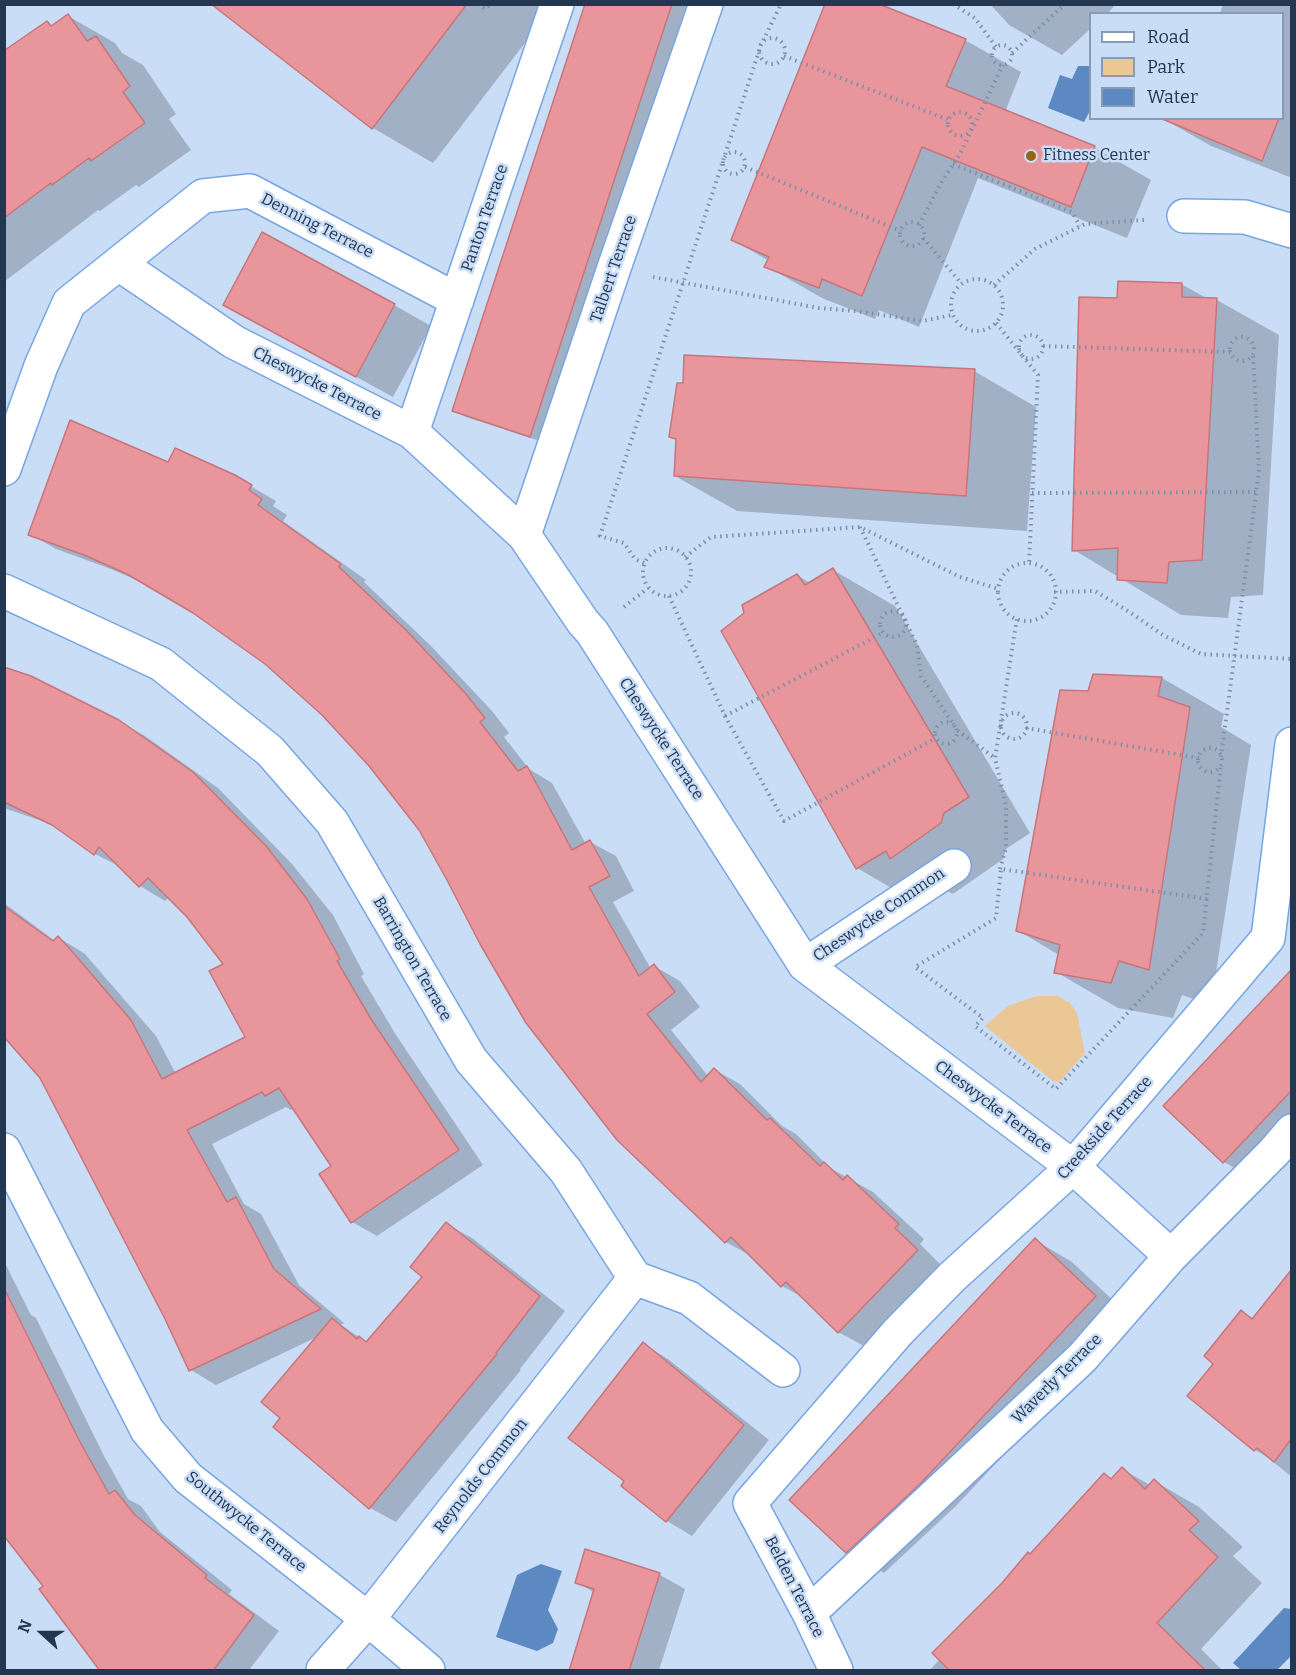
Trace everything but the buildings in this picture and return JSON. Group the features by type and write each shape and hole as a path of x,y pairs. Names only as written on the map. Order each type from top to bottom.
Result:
{"street":[{"name":"Panton Terrace","path":"412,432 557,4"},
{"name":"Talbert Terrace","path":"524,535 706,4"},
{"name":"Denning Terrace","path":"4,469 41,366 69,303 203,196 250,191 457,300"},
{"path":"1184,216 1245,217 1292,231"},
{"name":"Cheswycke Terrace","path":"119,264 234,342 412,432 524,535 592,632 805,965 1073,1167 1171,1256"},
{"name":"Barrington Terrace","path":"4,591 161,664 270,751 332,822 471,1060 566,1171 635,1278"},
{"name":"Creekside Terrace","path":"750,1503 898,1332 952,1277 1073,1167 1268,938 1292,744"},
{"name":"Cheswycke Common","path":"805,965 954,866"},
{"name":"Southwycke Terrace","path":"4,1150 147,1430 188,1478 368,1619 428,1671"},
{"name":"Waverly Terrace","path":"809,1613 1082,1358 1171,1256 1286,1150"},
{"path":"635,1278 689,1298 783,1370"},
{"name":"Reynolds Common","path":"323,1671 368,1619 635,1278"},
{"name":"Belden Terrace","path":"750,1503 809,1613 836,1671"}],"path":[{"path":"478,4 485,9 491,4"},
{"path":"644,563 635,559 624,543 600,536 760,45 781,4"},
{"path":"953,4 975,18 996,47"},
{"path":"1012,53 1011,49 1005,45 996,47 992,53 997,64 1003,65 1009,62 1012,53 1065,4"},
{"path":"775,38 783,43 784,56 775,64 766,62 759,53 760,45 767,39 775,38"},
{"path":"784,56 950,120"},
{"path":"919,225 960,154 1003,65"},
{"path":"958,112 966,113 972,122 971,130 965,135 957,136 949,128 950,120 958,112"},
{"path":"731,152 738,152 744,157 745,167 739,173 728,173 723,167 723,159 731,152"},
{"path":"953,164 1072,212 1080,226"},
{"path":"745,167 902,231"},
{"path":"994,285 1035,249 1085,224 1184,216"},
{"path":"908,223 919,225 924,231 923,238 918,244 911,246 902,240 904,225 908,223"},
{"path":"923,238 962,283"},
{"path":"614,268 819,308 923,321 952,315"},
{"path":"969,279 978,279 994,285 1003,299 1003,308 996,323 981,331 972,331 957,323 950,307 951,298 962,283 969,279"},
{"path":"996,323 1038,375 1029,564"},
{"path":"1029,336 1040,339 1043,346 1041,354 1035,359 1021,354 1019,346 1029,336"},
{"path":"1017,618 995,758 1006,806 1006,848 1000,869 996,918 915,967 983,1018 975,1026 1056,1089 1203,933 1221,757 1259,471 1253,353 1251,342 1241,338 1233,341 1230,352 1234,359 1241,362 1249,359 1253,353"},
{"path":"1043,346 1230,352"},
{"path":"1032,493 1257,492"},
{"path":"685,557 711,537 860,527 960,577 999,589"},
{"path":"860,527 917,645 921,676 958,731 995,758"},
{"path":"667,548 674,549 685,557 691,570 688,585 669,596 654,593 648,588 643,576 644,563 653,552 667,548"},
{"path":"1021,563 1029,564 1045,569 1051,576 1054,584 1054,601 1044,616 1026,621 1009,615 1003,609 998,593 1002,577 1007,571 1021,563"},
{"path":"1054,592 1095,591 1128,610 1163,635 1202,654 1292,659"},
{"path":"669,596 725,716 784,821 936,738"},
{"path":"890,611 899,612 904,618 906,627 902,634 890,637 883,633 880,625 882,617 890,611"},
{"path":"725,716 883,633"},
{"path":"1017,713 1025,719 1026,728 1023,735 1011,739 1002,731 1001,723 1005,716 1017,713"},
{"path":"948,722 954,726 956,735 952,741 942,743 936,738 935,731 941,723 948,722"},
{"path":"1026,728 1199,758"},
{"path":"1221,757 1217,751 1210,749 1203,751 1199,758 1199,765 1205,771 1213,772 1221,764"},
{"path":"954,866 1000,869 1207,899"}],"green space":[{"path":"1036,996 1058,996 1070,1003 1077,1013 1085,1053 1059,1082 1053,1081 985,1026 1008,1006"}],"water":[{"path":"1078,66 1089,66 1089,113 1084,122 1048,108 1060,75 1072,79"},
{"path":"541,1564 562,1571 548,1610 558,1629 553,1643 537,1651 496,1637 517,1575"},
{"path":"1284,1608 1291,1609 1291,1656 1277,1670 1241,1670 1233,1663"}],"place":[{"name":"Fitness Center","path":"1031,156"}]}
